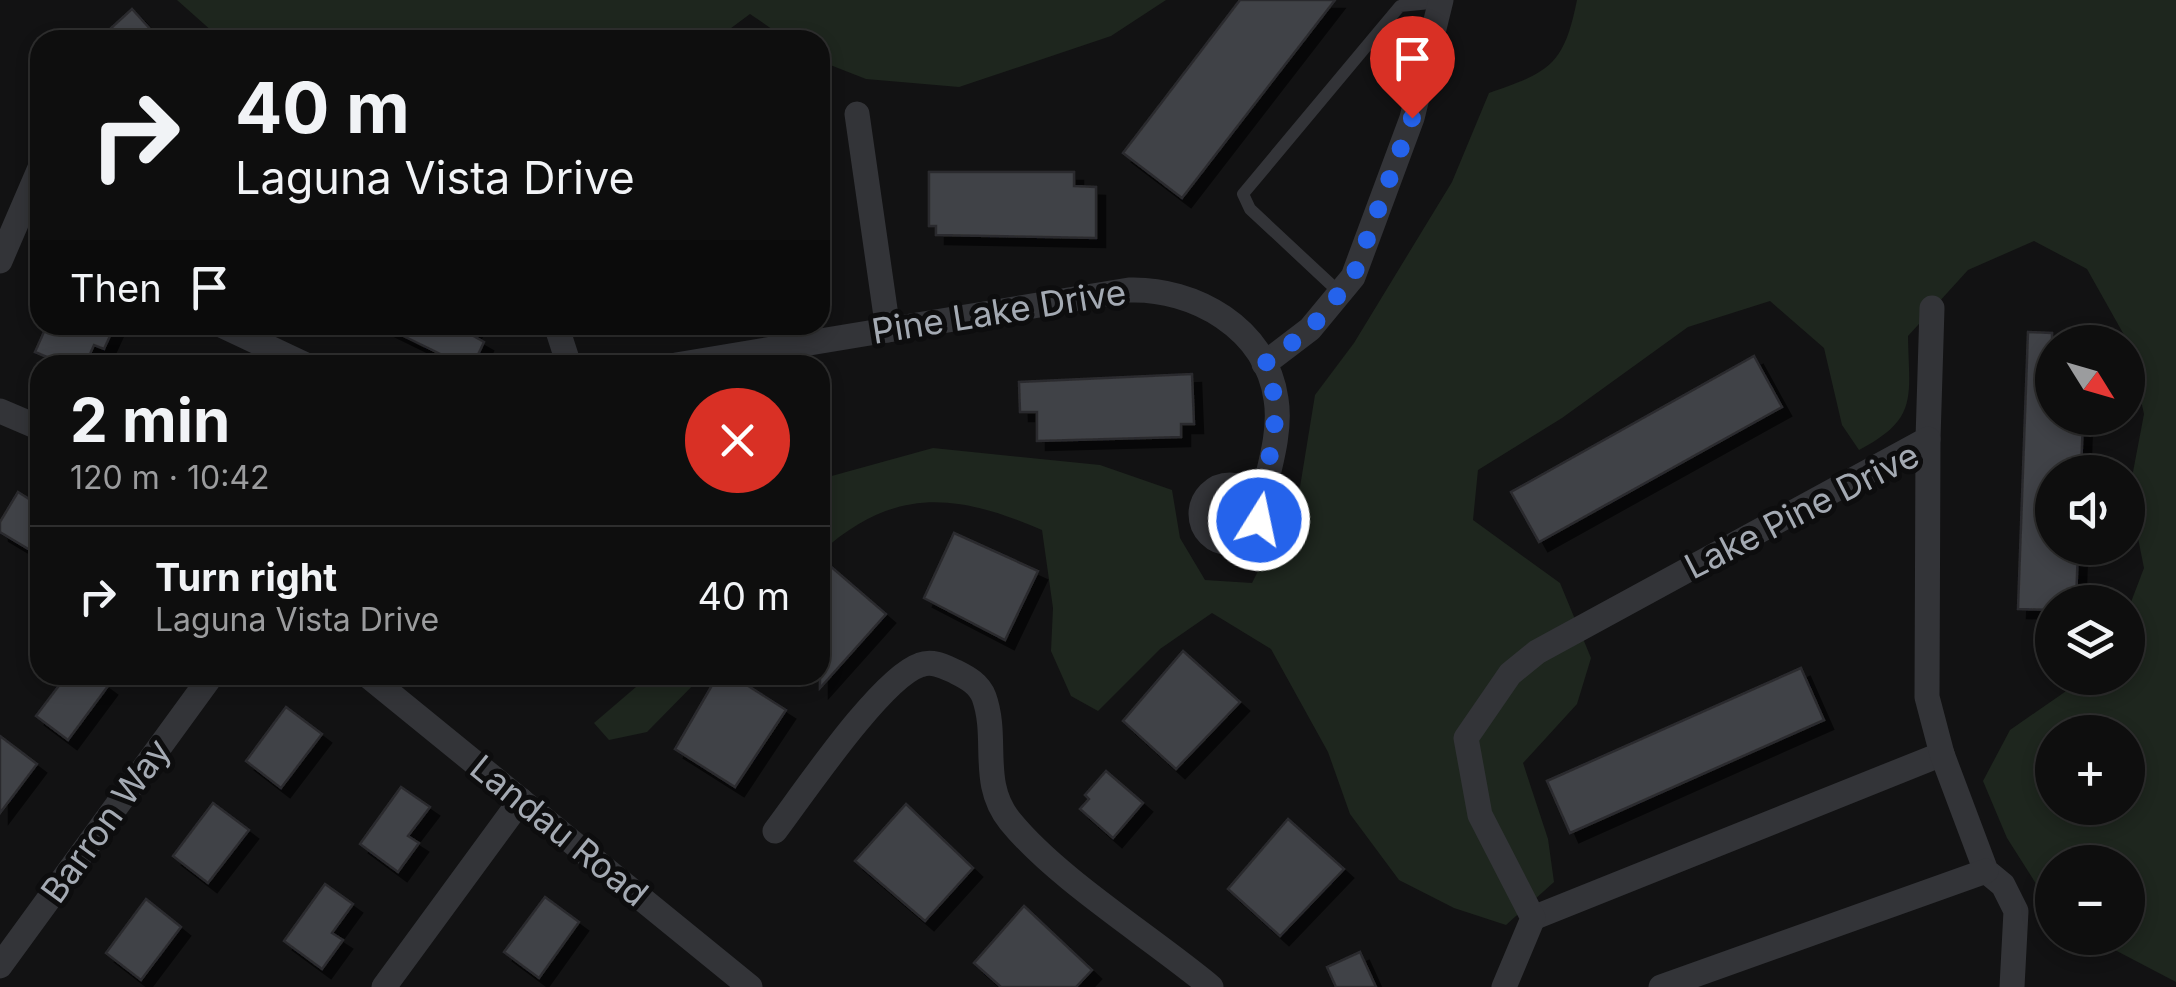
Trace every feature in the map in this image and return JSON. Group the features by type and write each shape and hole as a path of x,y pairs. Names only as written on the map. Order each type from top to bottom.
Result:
{"street":[{"path":"1264,364 1310,329 1353,277 1406,134 1440,1"},
{"path":"857,114 888,330"},
{"path":"0,261 30,191"},
{"name":"Pine Lake Drive","path":"737,355 1129,290 1156,289 1199,300 1222,315 1264,364 1277,401 1277,424 1259,513"},
{"path":"1928,440 1932,308"},
{"path":"257,335 290,355"},
{"path":"0,411 30,424"},
{"name":"Lake Pine Drive","path":"1533,918 1480,816 1466,738 1510,674 1537,652 1928,440 1926,697 1942,754 1986,871 2003,886 2016,911 2012,987"},
{"path":"775,831 858,723 906,672 929,663 942,666 979,686 986,702 990,781 1009,820 1038,852 1210,987"},
{"name":"Barron Way","path":"0,966 205,685"},
{"name":"Landau Road","path":"380,685 750,987"},
{"path":"1479,987 1501,987 1533,918 1942,754"},
{"path":"384,987 521,800"},
{"path":"1661,987 1986,871"}],"lane":[{"path":"1340,292 1250,208 1244,194 1400,6 1440,1"}],"shaded area":[{"path":"177,0 1166,0 1111,36 959,87 866,79 830,65 830,30 773,30 750,14 728,30 211,30"},
{"path":"1577,0 2176,0 2176,982 2124,955 2145,955 2145,845 2035,845 2035,882 2007,838 1983,781 2010,730 2060,695 2145,695 2145,585 2138,585 2145,565 2145,455 2136,455 2140,435 2145,435 2145,325 2118,325 2087,269 2034,241 1968,270 1908,336 1909,391 1901,416 1892,428 1859,450 1842,425 1824,348 1770,301 1688,327 1562,418 1478,470 1473,520 1560,583 1591,658 1577,704 1523,763 1548,839 1554,882 1506,925 1454,908 1399,880 1350,814 1328,752 1271,649 1212,613 1160,649 1098,711 1071,696 1051,651 1053,608 1042,530 981,509 926,502 874,516 830,545 830,476 933,448 1100,465 1172,490 1180,538 1205,580 1252,583 1300,487 1315,395 1354,343 1452,182 1489,93 1527,79 1560,52"},
{"path":"638,685 693,685 647,732 609,740 594,723"}],"building":[{"path":"1240,0 1335,0 1182,198 1123,153"},
{"path":"132,9 151,30 109,30"},
{"path":"929,172 1074,172 1074,186 1096,187 1096,238 936,235 936,226 929,226"},
{"path":"2028,332 2035,332 2035,435 2082,435 2082,455 2035,455 2035,565 2077,565 2077,585 2035,585 2035,610 2018,609"},
{"path":"43,335 110,335 104,349 94,345 90,355 35,352"},
{"path":"402,335 472,335 484,342 478,355 442,355"},
{"path":"1754,356 1782,407 1539,542 1511,492"},
{"path":"1192,374 1194,424 1181,424 1181,437 1037,441 1037,412 1020,412 1019,382"},
{"path":"18,492 30,500 30,550 0,532 0,522"},
{"path":"954,533 1038,571 1005,640 924,598"},
{"path":"830,566 886,614 830,677"},
{"path":"1183,651 1240,702 1176,769 1123,721"},
{"path":"1801,668 1824,720 1570,833 1547,781"},
{"path":"59,685 108,686 68,740 36,716"},
{"path":"712,685 747,685 786,710 735,787 675,749"},
{"path":"286,707 322,734 281,788 246,761"},
{"path":"0,736 37,764 0,813"},
{"path":"1106,771 1143,803 1113,838 1080,809 1089,799 1085,795"},
{"path":"401,787 430,807 408,836 419,843 398,872 360,844"},
{"path":"213,803 249,830 208,883 173,856"},
{"path":"906,804 973,868 925,921 855,861"},
{"path":"1288,819 1344,869 1280,936 1228,889"},
{"path":"325,884 353,904 332,933 343,940 322,969 284,941"},
{"path":"545,897 579,922 539,978 504,952"},
{"path":"146,899 181,927 141,980 106,953"},
{"path":"1024,906 1092,970 1076,987 1001,987 974,963"},
{"path":"1360,952 1376,987 1336,987 1327,967"}],"route":[{"path":"1259,520 1277,424 1277,401 1264,364 1310,329 1353,277 1412,118"}]}
